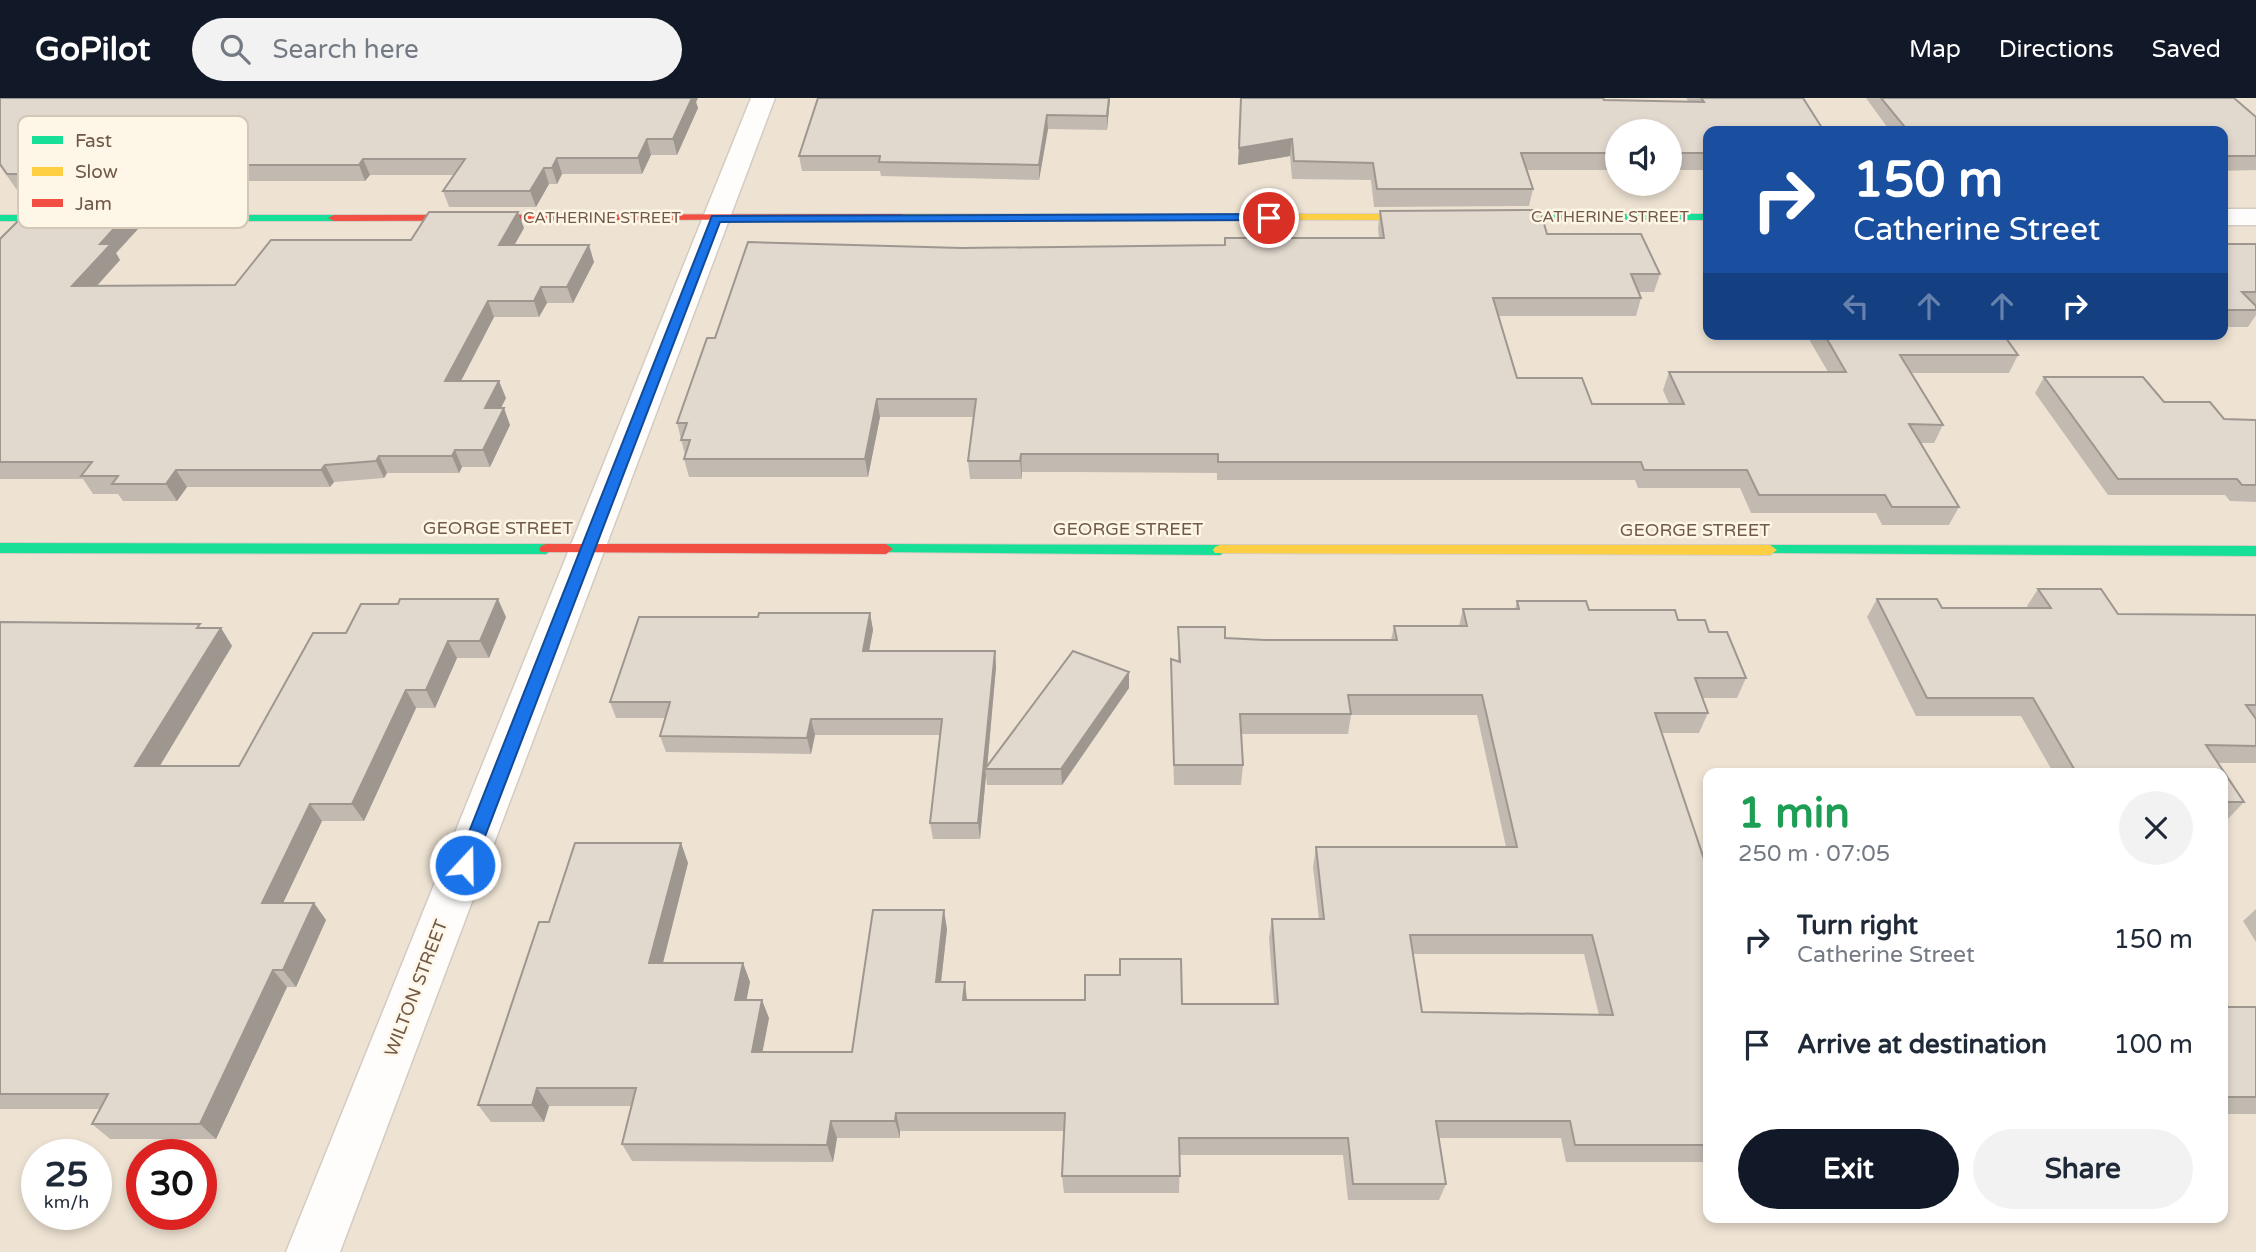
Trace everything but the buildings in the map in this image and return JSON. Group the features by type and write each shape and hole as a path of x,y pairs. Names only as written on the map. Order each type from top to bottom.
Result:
{"street":[{"name":"WILTON STREET","path":"313,1252 763,98"},
{"path":"2228,217 2256,216"},
{"name":"CATHERINE STREET","path":"248,218 1443,217"},
{"name":"CATHERINE STREET","path":"1471,217 1703,217"},
{"name":"CATHERINE STREET","path":"0,218 18,218"},
{"name":"GEORGE STREET","path":"0,548 2256,551"}],"shaded area":[{"path":"0,98 2256,98 2256,1252 0,1252"}],"traffic: fast":[{"path":"1490,217 1703,217"},
{"path":"0,218 18,218"},
{"path":"248,218 334,218"},
{"path":"0,548 546,549"},
{"path":"886,549 1220,550"},
{"path":"1770,550 2256,551"}],"traffic: slow":[{"path":"902,217 1433,217"},
{"path":"1220,550 1770,550"}],"traffic: jam":[{"path":"334,218 902,217"},
{"path":"546,549 886,549"}],"route":[{"path":"465,865 716,218 1269,218"}]}
